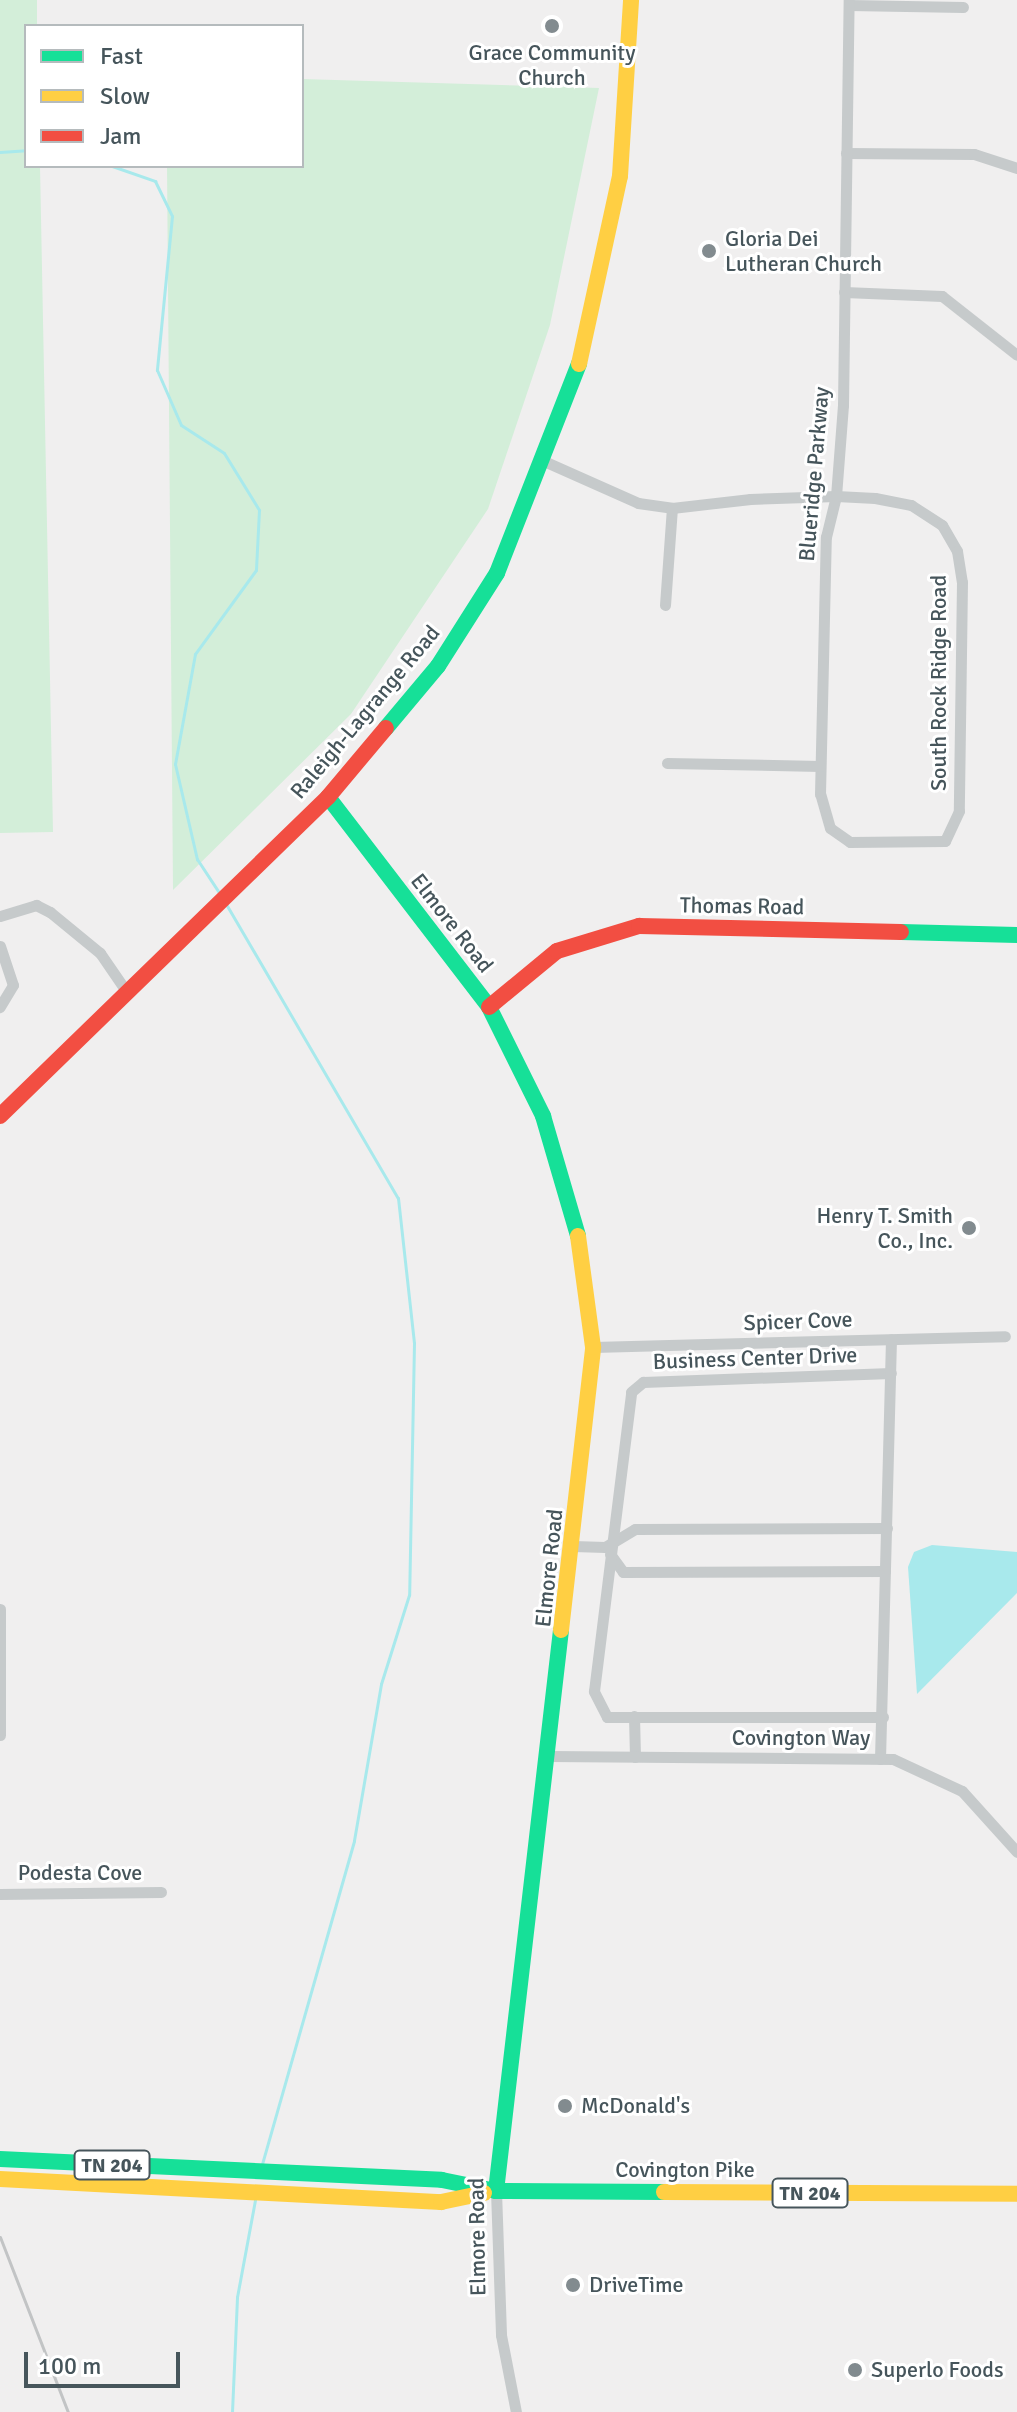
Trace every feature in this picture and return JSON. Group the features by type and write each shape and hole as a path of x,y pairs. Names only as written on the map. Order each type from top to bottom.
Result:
{"main road":[{"name":"Raleigh-Lagrange Road","path":"0,1116 328,797 446,652 497,573 546,462 592,324 620,176 631,0"},
{"name":"Elmore Road","path":"328,797 489,1007 564,1175 584,1258 593,1347 549,1756 496,2191"},
{"name":"Thomas Road","path":"489,1007 557,951 639,926 1017,935"},
{"name":"Covington Pike","path":"0,2159 325,2175 496,2191 1017,2194"},
{"name":"Covington Pike","path":"8,2179 441,2202 496,2191"}],"street":[{"path":"849,2 963,7"},
{"name":"Blueridge Parkway","path":"849,2 844,292 836,496 826,537 820,766 822,813 840,837 916,847 945,841"},
{"path":"846,153 974,154 1017,168"},
{"path":"844,292 942,296 1017,355"},
{"path":"546,462 602,490 672,508 836,496"},
{"name":"South Rock Ridge Road","path":"836,496 911,505 942,525 957,551 962,582 959,811 945,841"},
{"path":"665,605 672,508"},
{"path":"667,763 820,766"},
{"path":"0,916 36,905 50,912 100,953 126,991"},
{"path":"0,946 13,985 0,1007"},
{"name":"Spicer Cove","path":"593,1347 1005,1336"},
{"path":"880,1759 891,1339"},
{"name":"Business Center Drive","path":"634,1716 607,1717 596,1707 611,1549 631,1392 643,1382 891,1373"},
{"path":"573,1546 611,1549 635,1529 887,1528"},
{"path":"611,1549 623,1572 885,1571"},
{"path":"0,1609 0,1735"},
{"path":"635,1757 634,1716 883,1717"},
{"name":"Covington Way","path":"549,1756 880,1759 928,1771 962,1791 1017,1852"},
{"name":"Podesta Cove","path":"0,1894 161,1892"},
{"name":"Elmore Road","path":"496,2191 501,2335 516,2412"}],"green space":[{"path":"0,0 37,0 37,24 24,24 24,168 40,168 53,832 0,833"},
{"path":"304,79 599,88 550,325 488,509 351,714 173,890 167,168 304,168"}],"water":[{"path":"932,1545 1017,1552 1017,1593 917,1694 908,1567 914,1552"}],"waterway":[{"path":"0,152 24,150"},
{"path":"118,168 155,181 172,216 157,370 181,425 224,453 259,510 256,570 195,654 175,764 197,859 220,894"},
{"path":"226,904 398,1198 414,1343 409,1595 381,1684 354,1841 262,2165"},
{"path":"232,2412 237,2297 255,2200"}],"railway":[{"path":"0,2237 68,2412"}],"traffic: fast":[{"path":"386,728 438,666 497,573 579,364"},
{"path":"328,797 489,1007 543,1116 578,1236"},
{"path":"901,932 1017,935"},
{"path":"496,2191 561,1630"},
{"path":"0,2159 442,2180 496,2191 664,2192"}],"traffic: slow":[{"path":"579,364 620,176 631,0"},
{"path":"561,1630 593,1347 578,1236"},
{"path":"0,2179 441,2202 484,2193"},
{"path":"664,2192 1017,2194"}],"traffic: jam":[{"path":"0,1116 328,797 386,728"},
{"path":"489,1007 557,951 639,926 901,932"}],"place":[{"name":"Grace Community Church","path":"552,26"},
{"name":"Gloria Dei Lutheran Church","path":"709,251"},
{"name":"Henry T. Smith Co., Inc.","path":"969,1228"},
{"name":"McDonald's","path":"565,2106"},
{"name":"DriveTime","path":"573,2285"},
{"name":"Superlo Foods","path":"855,2370"}]}
